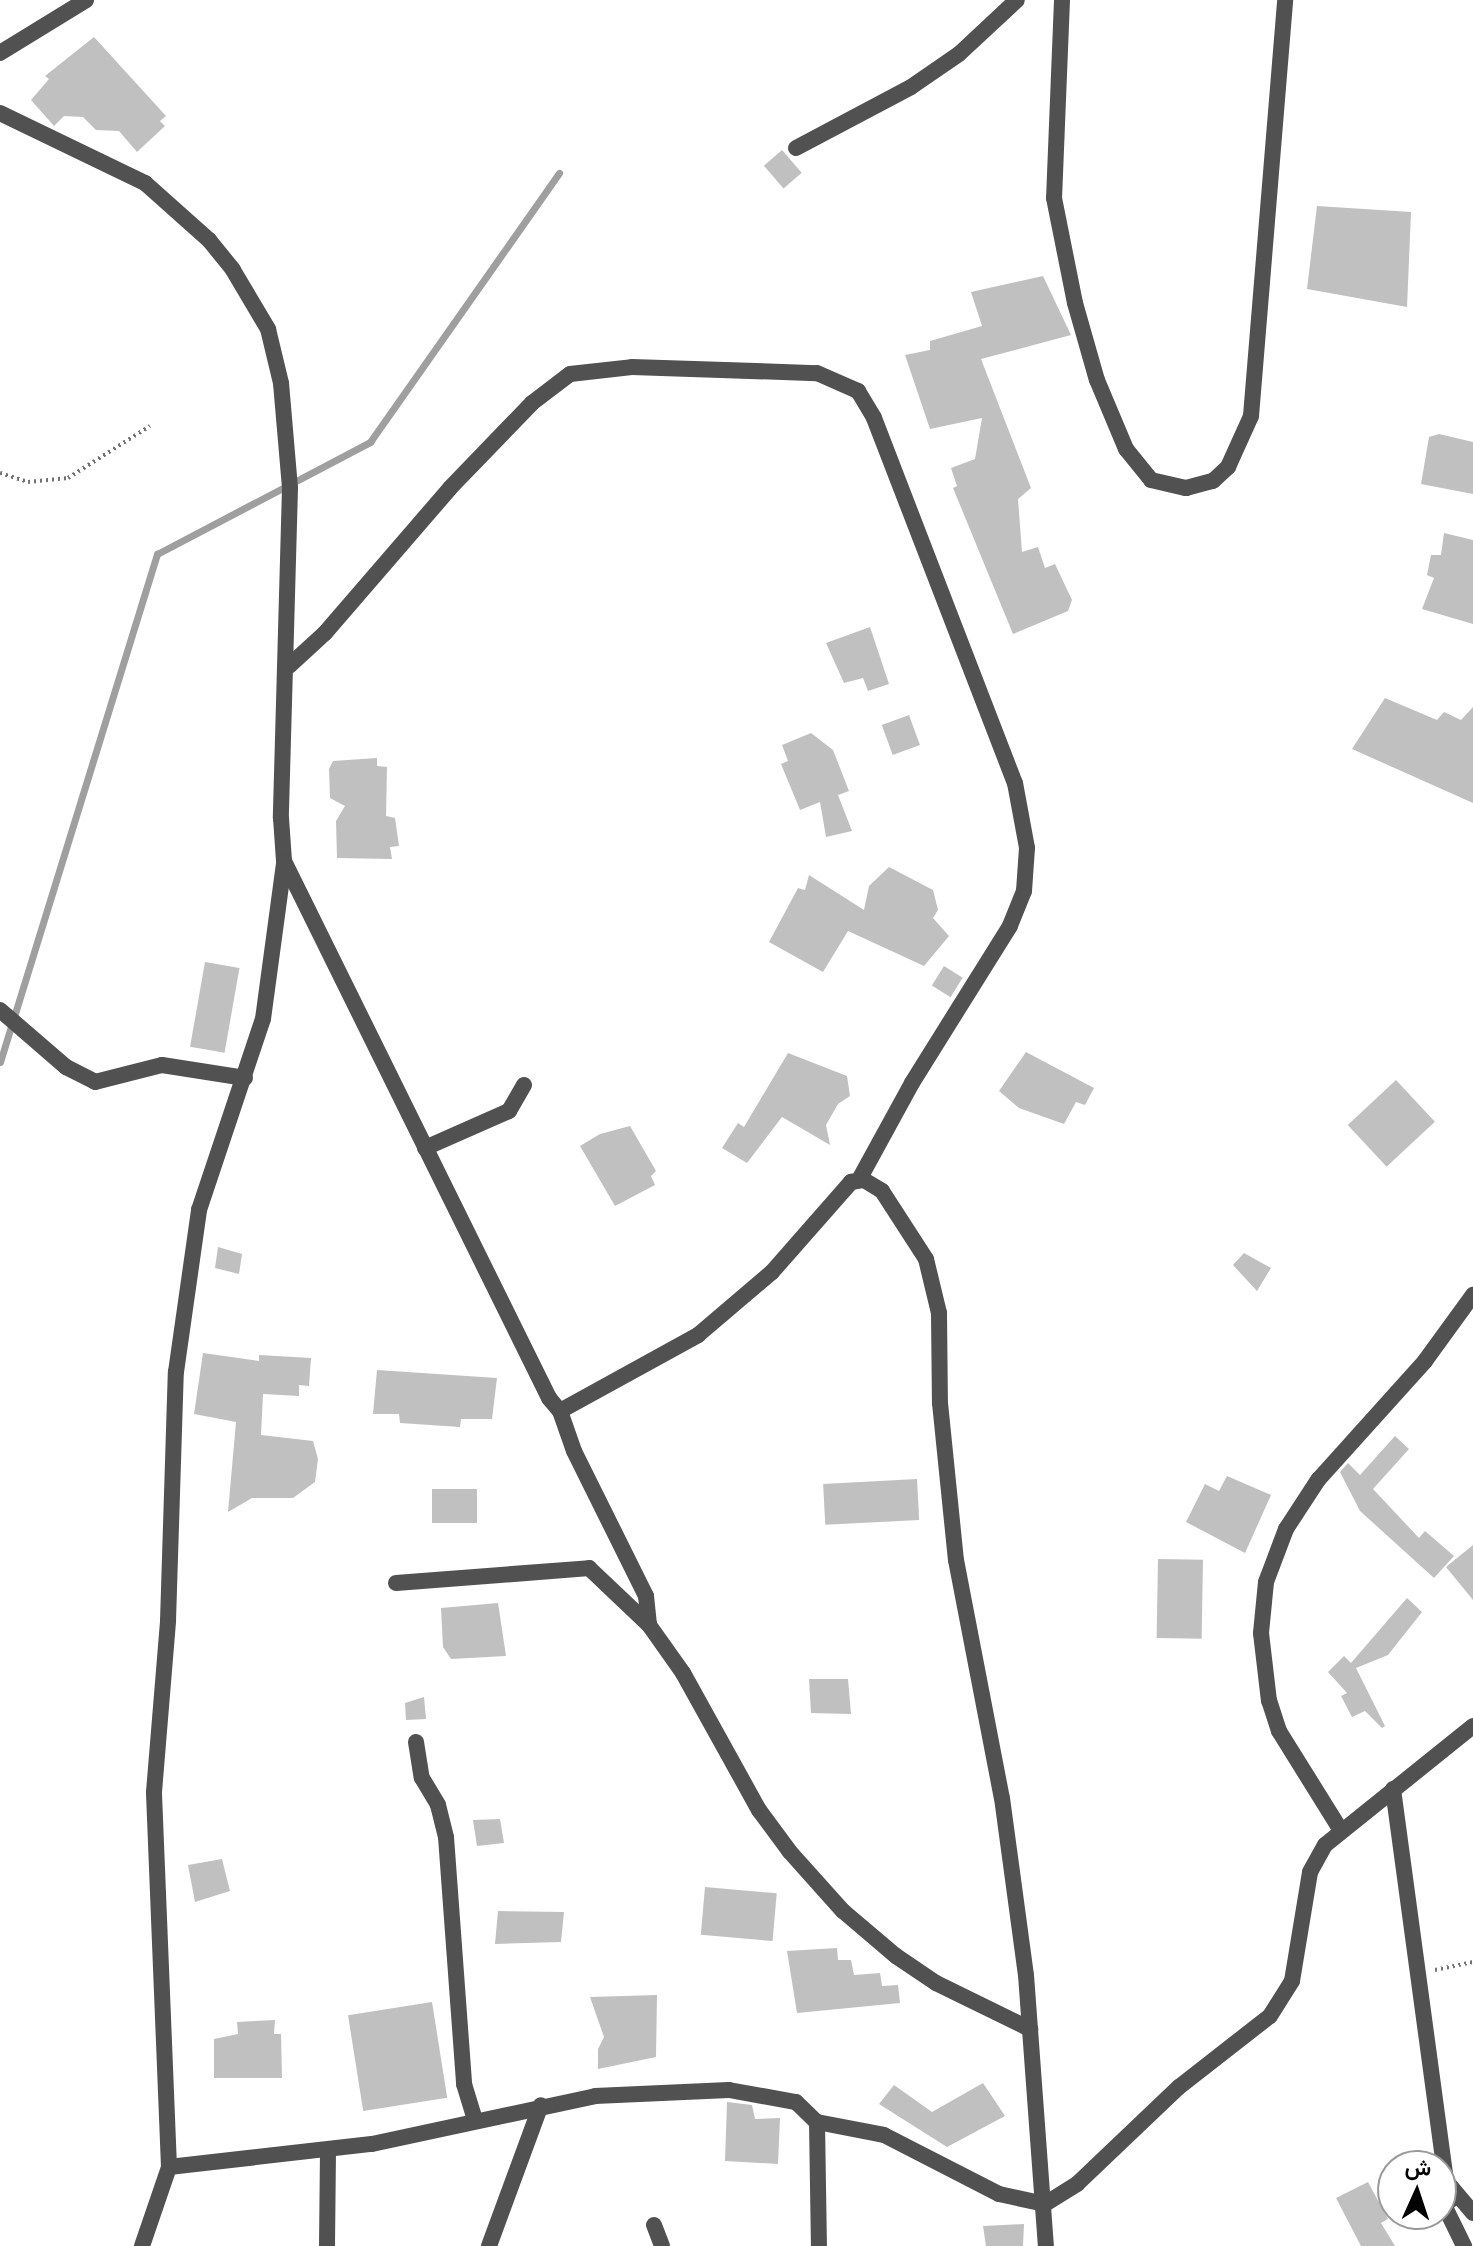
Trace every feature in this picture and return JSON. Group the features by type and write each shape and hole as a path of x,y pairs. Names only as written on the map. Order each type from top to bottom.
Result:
{"street":[{"path":"0,53 86,0"},
{"path":"796,148 911,87 959,54 1017,0"},
{"path":"1062,0 1054,198 1075,303 1097,380 1126,449 1151,480 1186,488 1213,481 1228,467 1251,416 1285,0"},
{"path":"0,113 145,183 209,240 257,306 276,354 290,488 289,666 282,756 284,861 263,1019 199,1210 176,1372 168,1621 154,1792 168,2053 169,2167 142,2246"},
{"path":"289,666 325,633 513,423 570,374 620,367 817,373 858,391 874,418 1015,783 1027,848 1024,891 1010,926 912,1083 859,1180 840,1190 752,1292 698,1335 560,1411"},
{"path":"284,861 528,1361 560,1411 574,1451 646,1596 649,1625"},
{"path":"0,1010 66,1067 95,1082 162,1065 245,1078"},
{"path":"425,1148 509,1111 524,1085"},
{"path":"859,1180 882,1191 909,1226 936,1292 950,1516 1002,1798 1030,2029 1046,2246"},
{"path":"1340,1829 1279,1731 1269,1701 1261,1633 1266,1582 1286,1529 1318,1480 1425,1361 1473,1295"},
{"path":"396,1583 589,1568 649,1625 683,1673 759,1810 814,1881 864,1930 922,1974 1030,2029"},
{"path":"169,2167 328,2150 541,2105 729,2090 796,2102 817,2122 884,2135 999,2194 1045,2204 1077,2184 1179,2087 1270,2016 1292,1981 1299,1959 1310,1872 1340,1829 1473,1726"},
{"path":"416,1742 422,1778 438,1805 446,1837 464,2084 475,2119"},
{"path":"1393,1789 1442,2150"},
{"path":"489,2246 541,2105"},
{"path":"817,2122 819,2246"},
{"path":"327,2246 328,2150"},
{"path":"1457,2195 1473,2213"},
{"path":"654,2225 662,2246"}],"path":[{"path":"0,473 28,482 68,478 150,426"},
{"path":"1417,1974 1473,1962"}],"building":[{"path":"94,37 166,116 160,121 165,126 137,152 119,131 96,130 83,117 64,116 54,126 31,100 49,79 45,76"},
{"path":"782,150 802,173 784,188 764,166"},
{"path":"1317,206 1411,212 1407,307 1307,289"},
{"path":"1043,276 1071,335 981,359 1031,488 1018,499 1022,552 1038,547 1045,568 1055,564 1072,600 1068,611 1013,634 953,488 957,486 951,468 975,459 982,418 930,429 905,355 930,350 930,341 982,326 971,292"},
{"path":"1439,434 1473,442 1473,494 1421,484 1429,437"},
{"path":"1444,533 1473,540 1473,624 1422,609 1434,578 1427,575 1431,555 1441,555"},
{"path":"870,627 889,684 868,691 863,678 844,683 826,643"},
{"path":"1385,698 1437,720 1444,712 1461,720 1473,707 1473,803 1352,749"},
{"path":"909,715 920,745 893,755 882,725"},
{"path":"811,733 833,750 849,791 838,795 852,831 826,837 820,802 800,810 781,764 788,761 782,745"},
{"path":"377,758 377,766 387,767 386,816 395,818 399,846 390,847 392,859 337,858 336,821 345,806 330,798 329,769 333,761"},
{"path":"889,867 933,890 938,910 933,918 949,936 924,966 848,931 823,972 769,942 798,888 805,890 809,875 864,910 869,886"},
{"path":"205,962 239,968 225,1053 190,1047"},
{"path":"944,966 963,978 950,997 932,986"},
{"path":"1026,1052 1094,1088 1085,1105 1076,1102 1064,1124 1019,1108 999,1091"},
{"path":"788,1053 847,1076 850,1096 838,1104 826,1125 830,1145 782,1117 747,1163 722,1148 738,1123 744,1127"},
{"path":"1396,1080 1435,1122 1387,1167 1348,1125"},
{"path":"630,1126 656,1171 651,1176 655,1185 615,1206 580,1146 600,1134"},
{"path":"218,1247 242,1254 239,1274 215,1268"},
{"path":"1244,1253 1271,1268 1257,1291 1233,1265"},
{"path":"203,1353 259,1361 259,1355 311,1358 309,1386 299,1385 299,1396 263,1394 261,1435 313,1441 318,1459 315,1482 293,1498 252,1498 228,1512 236,1422 194,1414"},
{"path":"377,1370 497,1378 492,1419 461,1419 460,1427 400,1423 399,1414 373,1414"},
{"path":"1395,1436 1409,1449 1373,1489 1419,1538 1425,1531 1454,1556 1434,1578 1360,1511 1340,1472 1348,1463 1360,1475"},
{"path":"1227,1476 1271,1495 1245,1553 1186,1522 1205,1484 1219,1491"},
{"path":"917,1479 919,1520 825,1525 823,1484"},
{"path":"432,1489 477,1489 477,1523 432,1523"},
{"path":"1473,1545 1473,1600 1446,1567"},
{"path":"1158,1559 1203,1560 1202,1639 1157,1638"},
{"path":"1407,1598 1422,1612 1388,1655 1356,1668 1385,1726 1382,1728 1365,1711 1352,1717 1341,1696 1347,1693 1328,1672 1344,1656 1351,1663"},
{"path":"498,1603 506,1656 451,1659 443,1647 441,1608"},
{"path":"809,1679 848,1679 851,1714 811,1713"},
{"path":"424,1697 426,1719 406,1720 405,1703"},
{"path":"500,1819 504,1843 477,1846 473,1820"},
{"path":"222,1859 230,1891 195,1902 188,1865"},
{"path":"705,1887 777,1893 773,1941 701,1935"},
{"path":"498,1911 564,1912 561,1942 495,1944"},
{"path":"837,1948 838,1960 851,1960 854,1975 880,1973 882,1986 898,1985 900,2003 797,2013 787,1951"},
{"path":"657,1995 656,2057 598,2069 598,2049 604,2037 590,1997"},
{"path":"432,2002 447,2098 363,2111 348,2015"},
{"path":"275,2020 274,2034 281,2034 282,2078 214,2078 214,2039 238,2034 237,2022"},
{"path":"983,2083 1005,2116 947,2147 879,2104 894,2085 932,2112"},
{"path":"727,2102 752,2105 755,2119 780,2118 778,2164 725,2161"},
{"path":"1368,2182 1377,2199 1377,2230 1385,2230 1395,2246 1361,2246 1336,2198"},
{"path":"1024,2224 1023,2246 986,2246 983,2226"}],"waterway":[{"path":"0,1062 157,554 370,442 559,173"}]}
